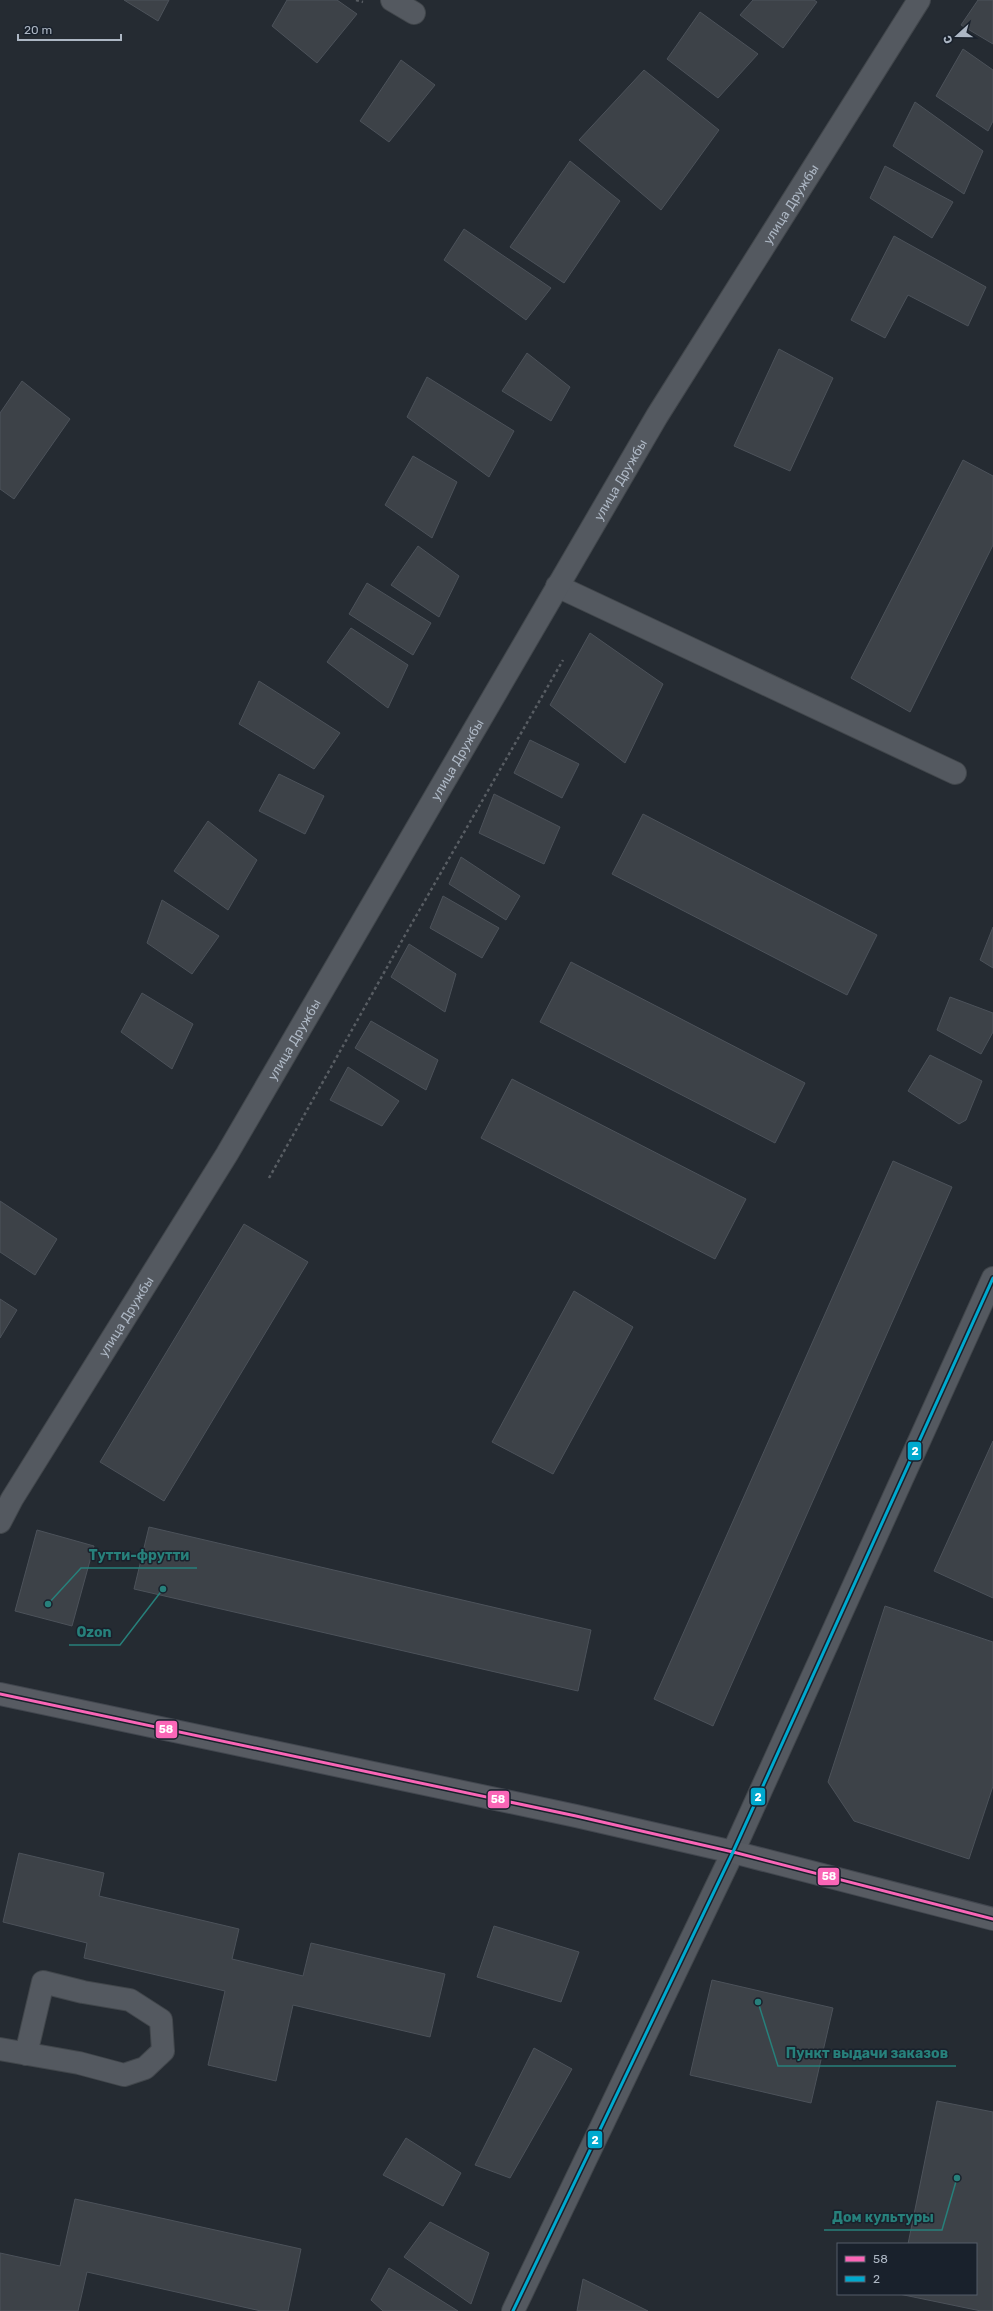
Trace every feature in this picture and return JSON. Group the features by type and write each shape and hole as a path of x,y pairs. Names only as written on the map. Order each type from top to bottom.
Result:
{"main road":[{"path":"0,1694 576,1816 733,1852 992,1915"}],"street":[{"path":"392,0 414,14"},
{"name":"улица Дружбы","path":"0,1522 12,1499 227,1154 656,416 919,0"},
{"path":"557,586 955,773"},
{"path":"513,2311 733,1852 993,1278"},
{"path":"0,2049 26,2054 79,2063 124,2076 145,2068 164,2052 160,2020 130,2000 83,1992 43,1982 26,2054"}],"path":[{"path":"269,1178 404,937 563,660"}],"building":[{"path":"124,0 169,0 158,21"},
{"path":"287,0 337,0 357,14 317,63 272,26"},
{"path":"753,0 814,0 817,2 783,48 740,15"},
{"path":"978,0 993,0 993,44 961,25"},
{"path":"700,12 758,54 718,98 667,59"},
{"path":"963,49 993,70 993,121 988,131 936,96"},
{"path":"401,60 435,85 389,142 360,121"},
{"path":"644,70 719,130 661,210 579,140"},
{"path":"915,102 983,151 964,194 893,146"},
{"path":"570,161 620,201 564,283 510,247"},
{"path":"885,166 953,202 932,238 870,198"},
{"path":"464,229 551,288 526,320 444,260"},
{"path":"894,236 986,287 968,326 908,295 885,338 851,320"},
{"path":"779,349 833,378 790,471 734,446"},
{"path":"527,353 570,387 551,421 502,391"},
{"path":"427,377 514,431 489,477 407,417"},
{"path":"22,381 70,419 14,499 0,489 0,413"},
{"path":"413,456 457,482 432,538 385,505"},
{"path":"963,460 993,476 993,545 910,712 851,678"},
{"path":"418,546 459,576 439,617 391,585"},
{"path":"367,583 431,623 413,655 349,614"},
{"path":"351,628 408,665 388,708 327,662"},
{"path":"590,633 663,684 625,763 550,705"},
{"path":"259,681 340,733 314,769 239,724"},
{"path":"530,740 579,764 562,798 514,773"},
{"path":"279,774 324,796 305,834 259,811"},
{"path":"494,794 560,827 544,864 479,833"},
{"path":"643,814 877,935 847,995 612,874"},
{"path":"208,821 257,860 228,910 174,871"},
{"path":"461,857 520,896 506,920 449,884"},
{"path":"443,896 499,928 482,958 430,928"},
{"path":"162,900 219,936 192,974 147,943"},
{"path":"993,927 993,968 980,960"},
{"path":"409,944 456,974 445,1012 391,977"},
{"path":"571,962 805,1083 775,1143 540,1022"},
{"path":"142,993 193,1024 172,1069 121,1032"},
{"path":"950,997 993,1013 993,1032 981,1054 937,1030"},
{"path":"371,1021 438,1060 426,1090 355,1048"},
{"path":"930,1055 982,1081 966,1120 959,1124 908,1091"},
{"path":"348,1067 399,1101 382,1126 330,1100"},
{"path":"512,1079 746,1199 715,1259 481,1138"},
{"path":"893,1161 952,1187 713,1726 654,1699"},
{"path":"0,1201 57,1239 35,1275 0,1252"},
{"path":"244,1224 308,1262 164,1501 100,1462"},
{"path":"574,1291 633,1327 553,1474 492,1442"},
{"path":"0,1299 17,1310 0,1338"},
{"path":"993,1441 993,1598 934,1571"},
{"path":"149,1527 591,1630 578,1691 134,1589"},
{"path":"37,1530 94,1546 72,1626 15,1611"},
{"path":"885,1606 993,1642 993,1786 969,1859 854,1821 828,1782"},
{"path":"19,1853 104,1873 99,1896 239,1929 232,1959 303,1976 311,1943 445,1974 430,2037 293,2005 276,2081 208,2065 225,1991 84,1958 87,1943 3,1922"},
{"path":"494,1926 579,1952 561,2002 477,1977"},
{"path":"712,1980 833,2008 811,2103 690,2075"},
{"path":"534,2048 572,2069 510,2178 475,2165"},
{"path":"937,2101 993,2112 993,2311 981,2311 904,2295 977,2295 977,2243 908,2243"},
{"path":"406,2138 461,2173 443,2206 383,2175"},
{"path":"75,2199 301,2249 288,2311 261,2311 87,2272 78,2311 0,2311 0,2253 60,2266"},
{"path":"430,2222 489,2253 471,2304 404,2257"},
{"path":"389,2268 458,2311 383,2311 371,2300"},
{"path":"583,2279 648,2311 577,2311"}],"transit line":[{"name":"2","path":"513,2311 733,1852 993,1278"},
{"name":"58","path":"0,1694 576,1816 733,1852 993,1919"}],"place":[{"name":"Ozon","path":"163,1589"},
{"name":"Тутти-фрутти","path":"48,1604"},
{"name":"Пункт выдачи заказов","path":"758,2002"},
{"name":"Дом культуры","path":"957,2178"}]}
